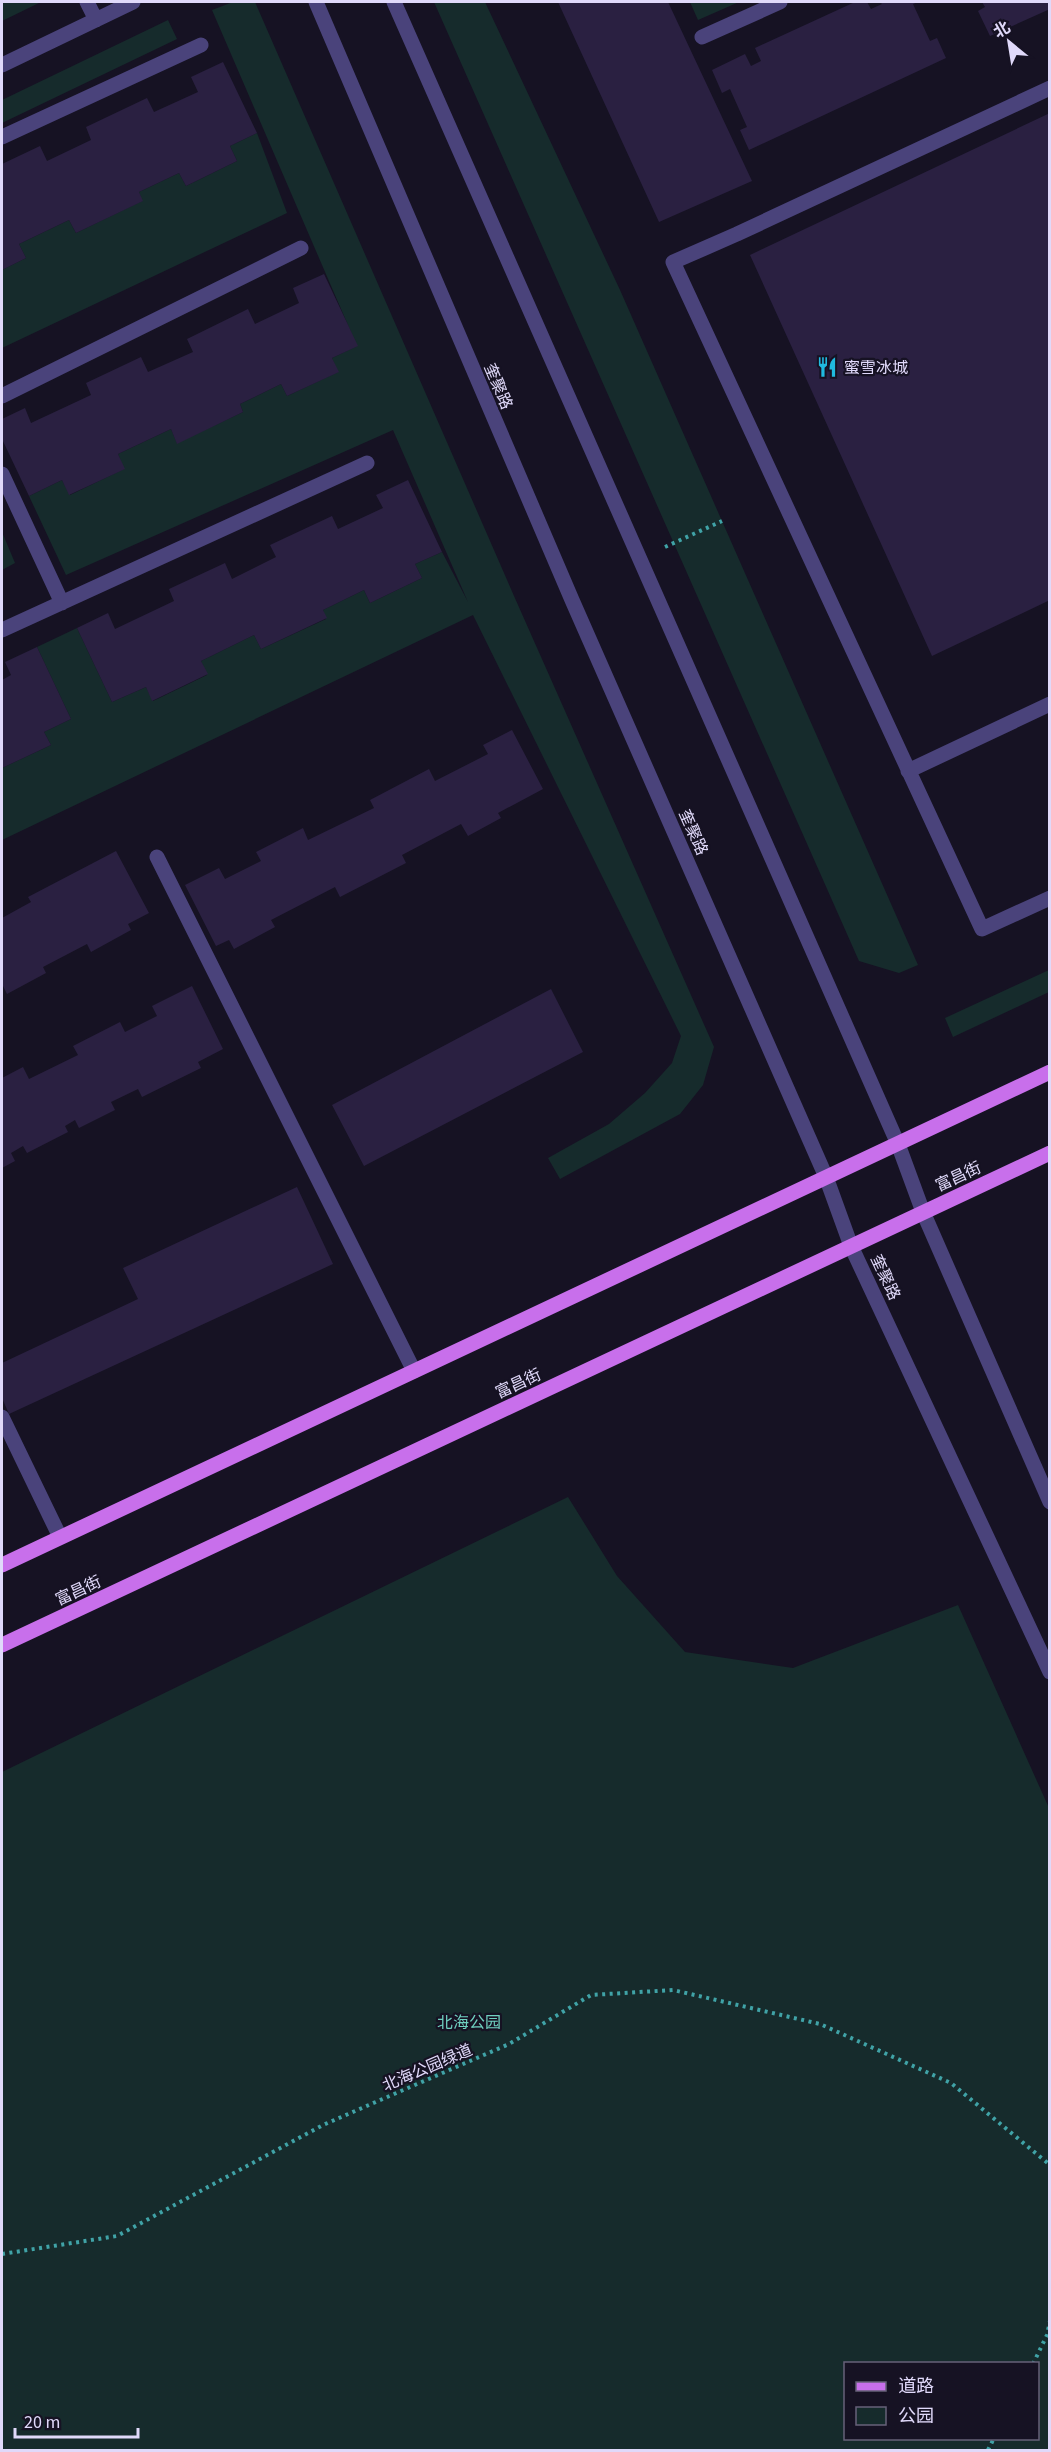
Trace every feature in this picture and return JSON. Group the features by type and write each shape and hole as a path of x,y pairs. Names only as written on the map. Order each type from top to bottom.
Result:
{"main road":[{"path":"2,1565 1050,1072"},
{"name":"富昌街","path":"2,1646 1050,1153"}],"street":[{"path":"87,2 96,20"},
{"path":"2,65 133,2"},
{"name":"奎聚路","path":"316,2 572,600 826,1177 851,1245 1050,1672"},
{"path":"394,2 898,1144 922,1212 1050,1502"},
{"path":"702,37 780,2"},
{"path":"2,137 201,45"},
{"path":"1050,88 673,262 981,929 1050,898"},
{"path":"2,396 302,248"},
{"path":"2,630 367,463"},
{"path":"2,474 62,603"},
{"path":"908,771 1050,704"},
{"path":"157,856 414,1371"},
{"path":"2,1417 60,1537"}],"path":[{"path":"639,559 722,521"},
{"name":"北海公园绿道","path":"2,2254 117,2236 323,2125 509,2044 591,1995 673,1990 820,2024 951,2083 1050,2165"},
{"path":"1034,2362 1047,2335 1050,2321"}],"green space":[{"path":"2,2 41,2 2,21"},
{"path":"233,2 255,2 714,1047 703,1085 680,1114 560,1179 548,1158 609,1124 645,1093 672,1063 681,1036 473,615 2,840 2,768 51,745 44,732 71,719 37,647 77,628 112,702 146,687 153,701 207,675 201,661 254,635 261,649 326,619 323,610 364,590 370,603 422,578 415,564 442,552 468,602 393,430 66,575 29,496 62,480 70,495 124,469 118,454 171,429 177,443 243,412 240,404 281,384 287,396 338,372 332,358 357,346 212,10"},
{"path":"434,2 485,2 620,290 918,965 899,973 859,961"},
{"path":"690,2 739,2 698,20"},
{"path":"168,20 177,39 2,123 2,100"},
{"path":"257,133 287,213 2,348 2,270 26,258 19,244 69,220 76,233 142,201 139,192 179,173 186,186 237,161 230,146"},
{"path":"2,532 15,563 2,570"},
{"path":"1049,970 1049,992 953,1037 945,1018"},
{"name":"北海公园","path":"568,1497 617,1576 685,1652 793,1668 958,1605 1049,1808 1049,2450 2,2450 2,1772"}],"building":[{"path":"558,2 668,2 752,181 659,222"},
{"path":"855,2 867,2 871,9 882,4 880,2 918,2 913,4 930,41 937,38 946,58 749,150 740,130 747,127 730,89 722,93 712,70 745,54 751,66 761,61 755,48"},
{"path":"982,2 1050,2 1050,9 990,36 978,11 985,7"},
{"path":"223,62 257,133 230,146 237,161 186,186 179,173 139,192 143,201 76,233 69,220 19,244 26,258 2,270 2,164 40,146 47,161 91,140 86,127 147,98 154,112 198,92 191,77"},
{"path":"1050,113 1050,600 932,656 750,255"},
{"path":"324,274 358,346 332,358 339,372 287,396 281,384 240,404 243,412 177,444 171,429 118,454 125,469 69,495 62,480 29,496 2,439 2,419 25,408 31,423 91,395 86,383 141,357 148,372 193,352 187,339 248,309 255,324 299,303 293,288"},
{"path":"408,480 442,552 415,564 422,578 370,603 364,590 323,610 327,618 261,649 254,635 201,661 208,674 152,701 146,687 112,702 77,628 108,613 115,629 174,601 169,589 225,563 232,579 276,557 270,545 332,516 338,529 383,508 376,495"},
{"path":"37,647 71,719 44,732 51,745 2,768 2,680 11,675 5,662"},
{"path":"512,730 543,789 498,813 501,818 468,836 461,824 402,855 406,863 340,897 335,887 271,920 275,927 234,949 229,940 216,946 185,885 219,868 225,879 261,861 256,852 303,828 308,840 374,808 370,800 429,769 435,781 488,754 483,745"},
{"path":"116,851 149,913 128,924 131,930 91,952 87,944 43,967 46,973 7,994 2,984 2,918 31,902 28,897"},
{"path":"192,986 223,1049 198,1062 201,1068 142,1097 138,1089 111,1102 115,1110 79,1128 75,1120 65,1126 68,1132 27,1153 23,1146 11,1153 15,1161 2,1168 2,1078 23,1067 29,1079 78,1055 73,1046 120,1022 125,1032 157,1016 152,1006"},
{"path":"551,989 583,1052 364,1166 332,1105"},
{"path":"297,1187 333,1264 9,1414 2,1398 2,1363 138,1299 123,1268"}],"place":[{"name":"蜜雪冰城","path":"827,367"}]}
